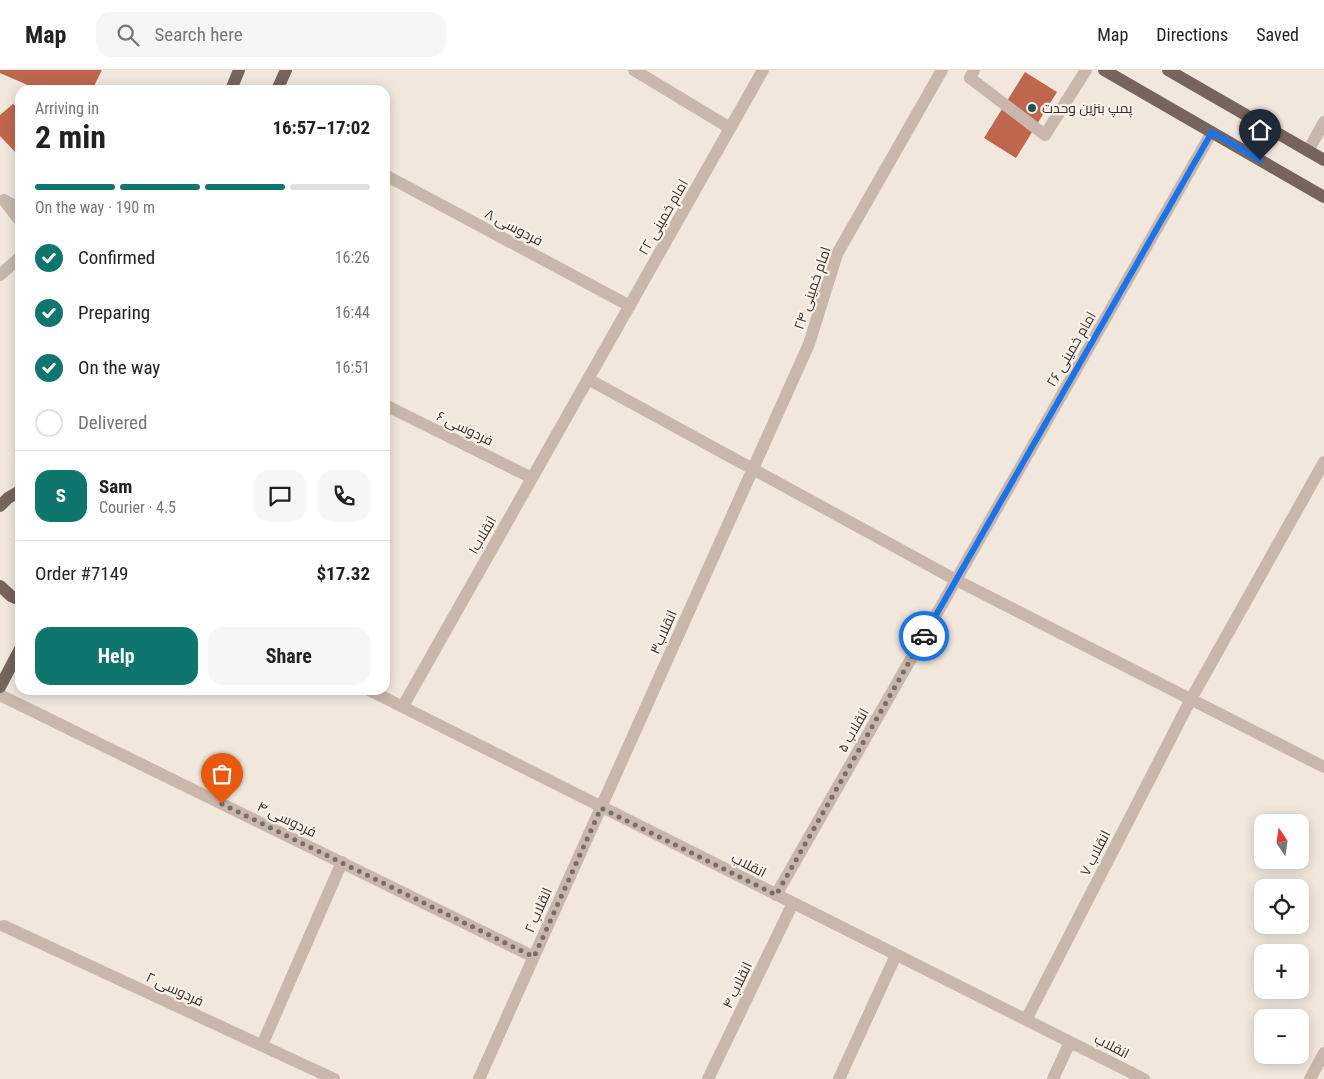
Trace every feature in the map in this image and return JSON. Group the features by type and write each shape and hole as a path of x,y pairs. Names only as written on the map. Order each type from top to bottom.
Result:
{"main road":[{"path":"232,85 239,70"},
{"path":"279,85 286,70"},
{"path":"1104,70 1324,197"},
{"path":"1168,70 1324,160"},
{"path":"0,506 15,494"},
{"path":"0,586 15,598"},
{"path":"0,687 15,658"}],"street":[{"path":"634,70 730,128"},
{"name":"امام خمینی ۲۲","path":"588,379 763,70"},
{"name":"امام خمینی ۲۴","path":"753,469 809,344 837,254 942,70"},
{"path":"974,70 970,78 1045,135 1086,70"},
{"path":"1308,151 1324,122"},
{"name":"امام خمینی ۲۶","path":"956,580 1212,132"},
{"name":"فردوسی ۸","path":"390,178 630,306"},
{"path":"2,197 15,205"},
{"path":"2,197 15,214"},
{"path":"0,275 15,261"},
{"path":"588,379 956,580 1324,767"},
{"name":"انقلاب۱","path":"403,706 588,379"},
{"name":"فردوسی ۶","path":"390,407 532,478"},
{"name":"انقلاب ۷","path":"1026,1020 1191,699 1324,462"},
{"name":"انقلاب۳","path":"601,808 753,469"},
{"name":"انقلاب ۵","path":"776,895 956,580"},
{"name":"فردوسی ۴","path":"0,695 534,957"},
{"name":"انقلاب","path":"380,695 601,808 1144,1079"},
{"name":"انقلاب ۲","path":"479,1079 601,808"},
{"path":"262,1045 342,862"},
{"name":"انقلاب ۴","path":"708,1079 793,903"},
{"name":"فردوسی ۲","path":"4,926 334,1079"},
{"path":"839,1079 896,955"},
{"path":"1053,1079 1070,1042"},
{"path":"1310,1079 1324,1054"}],"building":[{"path":"0,70 102,70 94,85 28,85 0,73"},
{"path":"1025,72 1057,92 1016,158 984,138"},
{"path":"13,104 15,106 15,152 0,136 0,115"}],"way so far":[{"path":"222,804 534,957 601,808 776,895 924,636"}],"place":[{"name":"پمپ بنزین وحدت","path":"1032,108"}],"route":[{"path":"924,636 1212,132 1260,160"}]}
